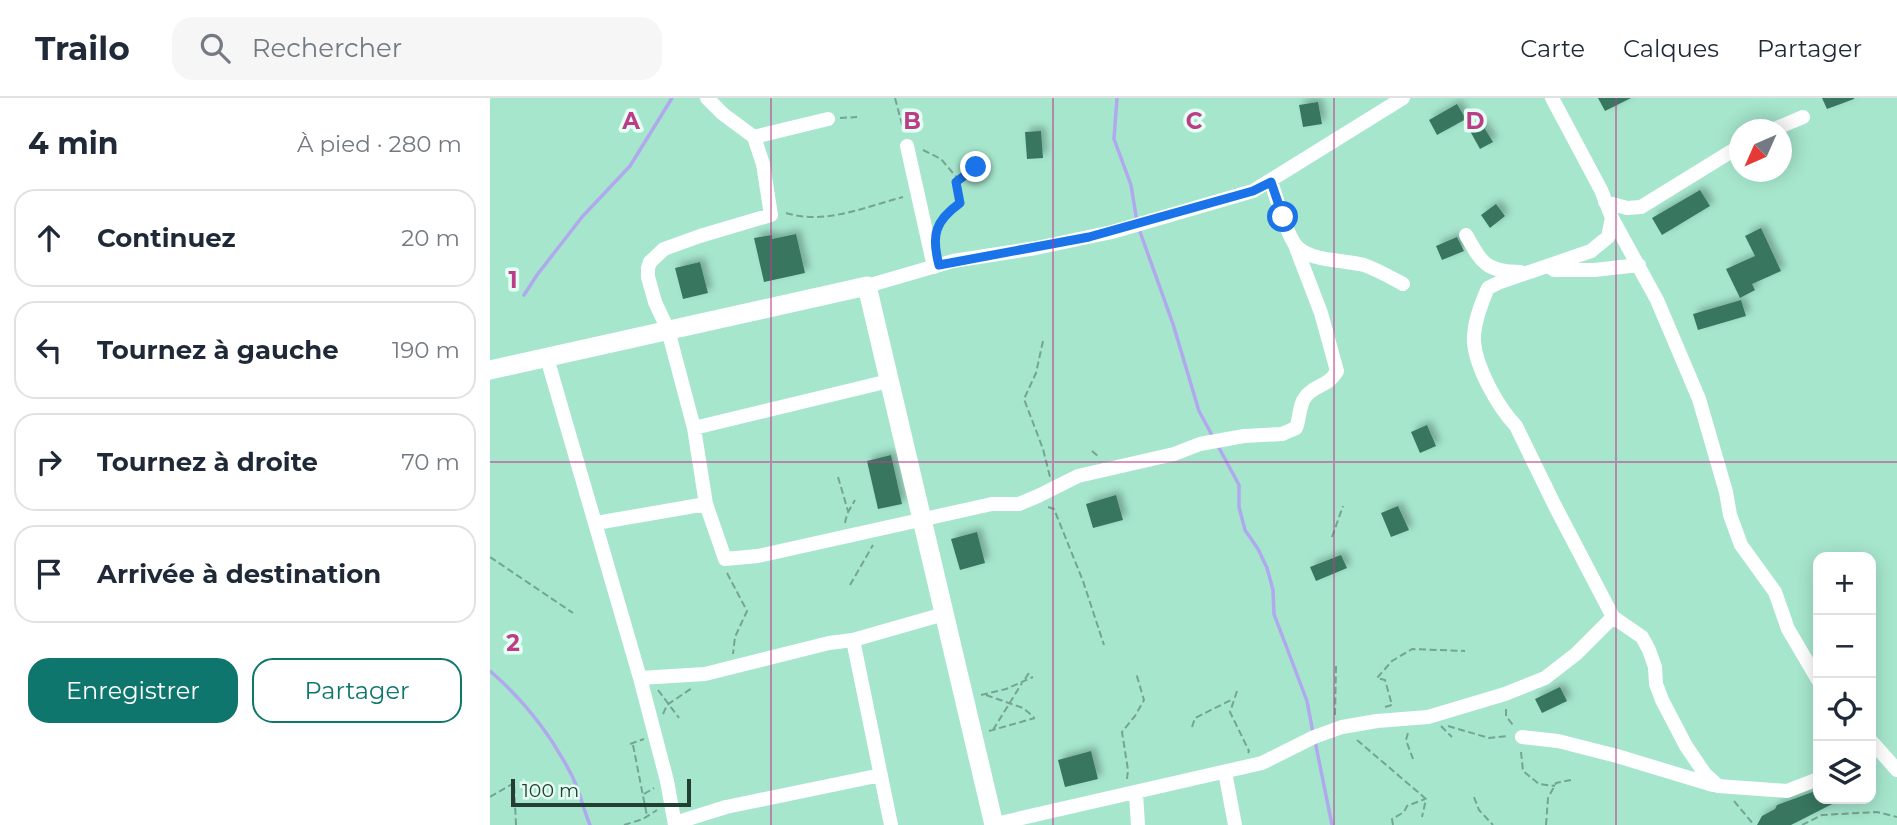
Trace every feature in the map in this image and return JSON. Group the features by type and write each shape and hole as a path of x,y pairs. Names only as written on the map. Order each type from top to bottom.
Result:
{"street":[{"path":"707,98 754,137 761,157 771,215 664,248 650,262 648,277 655,302 668,330 694,428 706,504 725,559 758,556 992,504 1018,504 1078,476 1174,454 1200,444 1244,436 1282,434 1296,428 1301,403 1308,393 1332,380 1337,371 1321,313 1271,182"},
{"path":"1552,98 1612,218 1657,300 1699,399 1741,545 1775,592 1788,629 1817,678"},
{"path":"490,370 867,286 934,267 1112,232 1253,191 1271,182 1395,100"},
{"path":"1792,122 1803,117"},
{"path":"754,137 828,119"},
{"path":"907,146 934,267"},
{"path":"1605,202 1627,208 1641,207 1729,153"},
{"path":"1612,218 1608,237 1591,251 1488,288 1476,322 1474,341 1478,360 1499,405 1516,426 1613,617 1642,637 1655,667 1656,684 1674,724 1705,775 1718,786"},
{"path":"1465,235 1480,260 1490,268 1497,283"},
{"path":"1295,245 1309,256 1364,265 1403,284"},
{"path":"1490,268 1530,272 1594,270 1639,265"},
{"path":"867,286 993,825 1262,763 1314,737 1335,730 1377,721 1428,717 1505,694 1545,678 1581,649 1613,617"},
{"path":"547,358 645,677 654,734 675,824 726,807 881,775"},
{"path":"694,428 889,381"},
{"path":"596,523 706,504"},
{"path":"645,677 697,674 747,664 829,643 853,640 944,614"},
{"path":"853,640 891,825"},
{"path":"1522,737 1558,741 1718,786 1787,791 1813,781"},
{"path":"1876,747 1897,770"},
{"path":"1225,772 1235,825"},
{"path":"1136,794 1138,825"}],"path":[{"path":"828,119 857,117"},
{"path":"937,229 942,216 960,203 956,182 976,167"},
{"path":"771,215 782,212 803,217 827,217 917,193"},
{"path":"1043,341 1036,373 1024,399 1043,449 1053,488"},
{"path":"838,477 848,512"},
{"path":"1032,498 1054,509 1083,581 1104,645"},
{"path":"843,538 848,512 855,499"},
{"path":"1332,537 1343,506"},
{"path":"850,586 884,526"},
{"path":"490,557 573,613"},
{"path":"725,559 724,568 747,611 735,637 733,663 747,664"},
{"path":"1388,721 1385,706 1392,705 1385,680 1377,678 1392,661 1412,649 1465,651"},
{"path":"1335,730 1336,666"},
{"path":"993,730 1029,673"},
{"path":"1116,796 1126,782 1128,770 1122,732 1144,700 1136,673"},
{"path":"624,825 647,816 631,743 654,734 667,705 691,689 697,674"},
{"path":"645,677 679,718"},
{"path":"985,695 1033,677"},
{"path":"1237,691 1230,712 1249,751 1244,767"},
{"path":"963,695 985,695 1023,708 1035,718 974,738"},
{"path":"1192,727 1195,718 1234,698"},
{"path":"1413,759 1406,740 1414,718"},
{"path":"1452,737 1438,723 1489,738 1522,737"},
{"path":"1354,737 1426,799"},
{"path":"1546,825 1548,798 1556,783 1571,780"},
{"path":"490,797 514,783 516,825"},
{"path":"1718,786 1754,825"},
{"path":"1474,797 1479,810 1493,825"},
{"path":"1422,817 1426,799"},
{"path":"1393,825 1392,819 1404,812 1408,806 1426,799"},
{"path":"1802,825 1822,815 1877,812 1897,817"}],"building":[{"path":"1598,98 1631,98 1605,111"},
{"path":"1822,98 1854,98 1854,99 1827,109"},
{"path":"1318,102 1322,124 1303,127 1299,105"},
{"path":"1457,104 1466,119 1437,135 1429,120"},
{"path":"1482,124 1493,142 1480,149 1470,131"},
{"path":"1041,131 1043,158 1027,159 1025,132"},
{"path":"1700,190 1710,206 1662,235 1652,218"},
{"path":"1496,204 1505,216 1490,228 1481,215"},
{"path":"1761,228 1781,271 1752,284 1755,290 1740,298 1726,269 1755,256 1745,236"},
{"path":"796,234 805,273 764,282 754,238 772,235 772,239"},
{"path":"1457,237 1464,251 1442,260 1436,246"},
{"path":"700,262 708,293 683,299 675,268"},
{"path":"1741,300 1746,316 1698,330 1693,314"},
{"path":"1427,425 1436,446 1420,453 1411,432"},
{"path":"891,455 902,504 878,509 867,461"},
{"path":"1116,495 1123,520 1093,528 1086,504"},
{"path":"1398,506 1409,530 1391,537 1381,513"},
{"path":"977,532 985,563 960,570 951,539"},
{"path":"1341,555 1347,568 1316,581 1310,567"},
{"path":"1560,687 1567,701 1542,713 1535,699"},
{"path":"1091,751 1098,779 1065,787 1058,760"},
{"path":"1813,792 1813,804 1832,804 1791,825 1757,825 1762,816 1777,805"}],"waterway":[{"path":"524,295 582,217 630,166 672,98"},
{"path":"1117,98 1114,139 1131,185 1137,222"},
{"path":"1139,229 1173,324 1199,411 1214,439"},
{"path":"1218,446 1239,485 1239,507 1245,530 1267,568 1273,590 1274,614 1307,701 1313,733"},
{"path":"490,671 536,718 554,745 574,780 590,825"},
{"path":"1315,741 1332,825"}],"route":[{"path":"976,167 956,182 960,203 942,216 937,229 934,248 939,265 1112,232 1253,191 1271,182 1283,217"}]}
